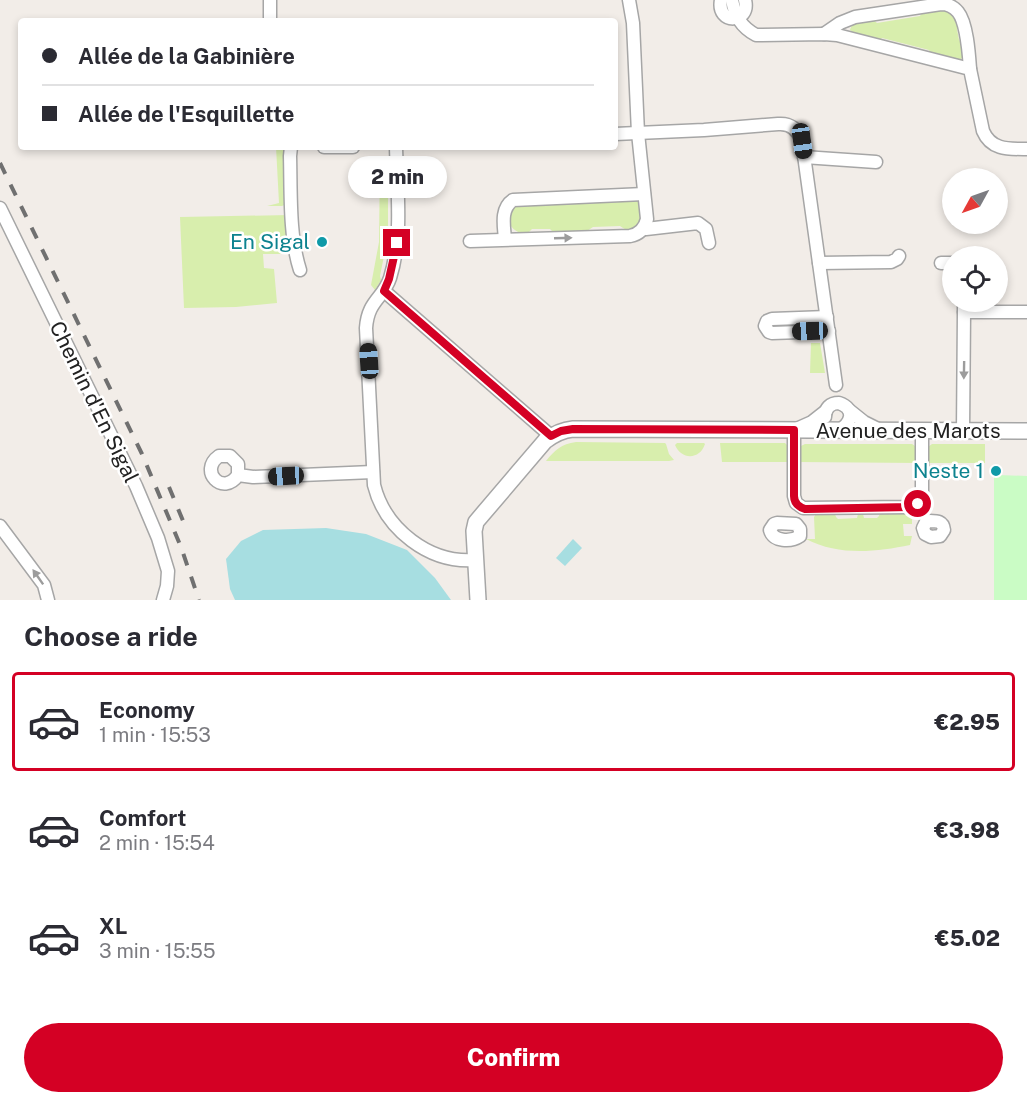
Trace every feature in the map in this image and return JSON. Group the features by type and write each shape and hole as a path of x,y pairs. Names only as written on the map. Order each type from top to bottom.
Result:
{"street":[{"path":"270,0 270,18"},
{"path":"470,241 630,236 644,228 647,219 638,133 633,23 629,0"},
{"path":"721,0 720,9 729,18 742,15 746,7 744,0"},
{"path":"732,0 737,18 747,30 760,36 824,34 851,38 970,69"},
{"path":"824,34 840,23 855,17 944,4 954,7 962,18 983,131 995,146 1027,149"},
{"path":"618,134 783,123 792,126 802,141 836,386 848,409 850,419 837,431 826,420 836,386"},
{"path":"291,150 292,210 300,270"},
{"path":"396,150 397,243 389,279 384,291 370,308 366,327 375,492 383,510 409,539 423,548 448,558 464,561 476,560"},
{"path":"804,157 876,162"},
{"path":"505,239 504,210 513,200 644,194"},
{"name":"Chemin d'En Sigal","path":"0,208 131,476 158,538 168,571 168,586 163,600"},
{"path":"644,228 698,223 706,229 709,243"},
{"path":"819,263 891,262 900,256"},
{"path":"384,291 551,436 476,522 474,531 478,600"},
{"path":"1008,310 1027,312"},
{"path":"963,431 964,312"},
{"path":"827,317 772,319 767,321 765,326 767,331 772,333 829,331"},
{"path":"881,431 868,425 839,403 828,408 812,422 794,430 794,496 799,507 805,509 916,506 922,497 922,431"},
{"name":"Avenue des Marots","path":"551,436 573,429 1027,431"},
{"path":"238,475 253,477 373,472"},
{"path":"916,506 926,522"},
{"path":"792,523 799,507"},
{"path":"0,526 44,585 48,600"}],"green space":[{"path":"940,7 953,12 960,26 957,29 965,54 961,59 931,55 929,50 882,38 879,41 854,34 850,30 853,24 862,20 872,19 877,23 920,16 923,10"},
{"path":"276,150 286,150 287,204 267,206 279,203"},
{"path":"380,158 388,173 388,236 381,280 375,290 371,285 379,242"},
{"path":"624,197 638,200 642,210 643,220 630,230 620,226 593,227 587,231 554,233 550,229 532,229 527,234 516,231 509,223 511,210 525,202 529,206 549,205 553,200 587,199 592,203 621,202"},
{"path":"289,215 294,254 263,254 264,268 274,269 277,303 184,308 180,217"},
{"path":"811,343 820,343 825,373 810,373"},
{"path":"576,442 665,443 674,460 546,461 559,448"},
{"path":"677,443 705,444 699,453 690,456 678,450 675,445"},
{"path":"720,443 785,443 789,447 789,462 722,462"},
{"path":"805,444 912,444 918,448 918,463 797,462 799,447"},
{"path":"932,444 985,444 985,463 926,463 928,447"},
{"path":"994,467 998,467 998,475 1027,476 1027,600 994,600"},
{"path":"880,513 911,514 912,524 903,524 904,536 912,536 910,545 857,551 831,548 806,539 815,539 814,517 816,514 835,514 838,519 857,518 858,514 863,514 864,518 877,518"}],"water":[{"path":"326,528 366,534 407,550 435,578 451,600 235,600 230,589 226,559 241,541 263,530"},
{"path":"573,539 582,548 565,566 556,558"}],"railway":[{"path":"0,163 142,454 181,547 199,600"},
{"path":"169,487 186,528"}],"place":[{"name":"En Sigal","path":"322,242"},
{"name":"Neste 1","path":"996,471"}],"route":[{"path":"397,243 384,291 551,436 573,429 794,430 794,496 799,507 805,509 914,507 918,504"}]}
